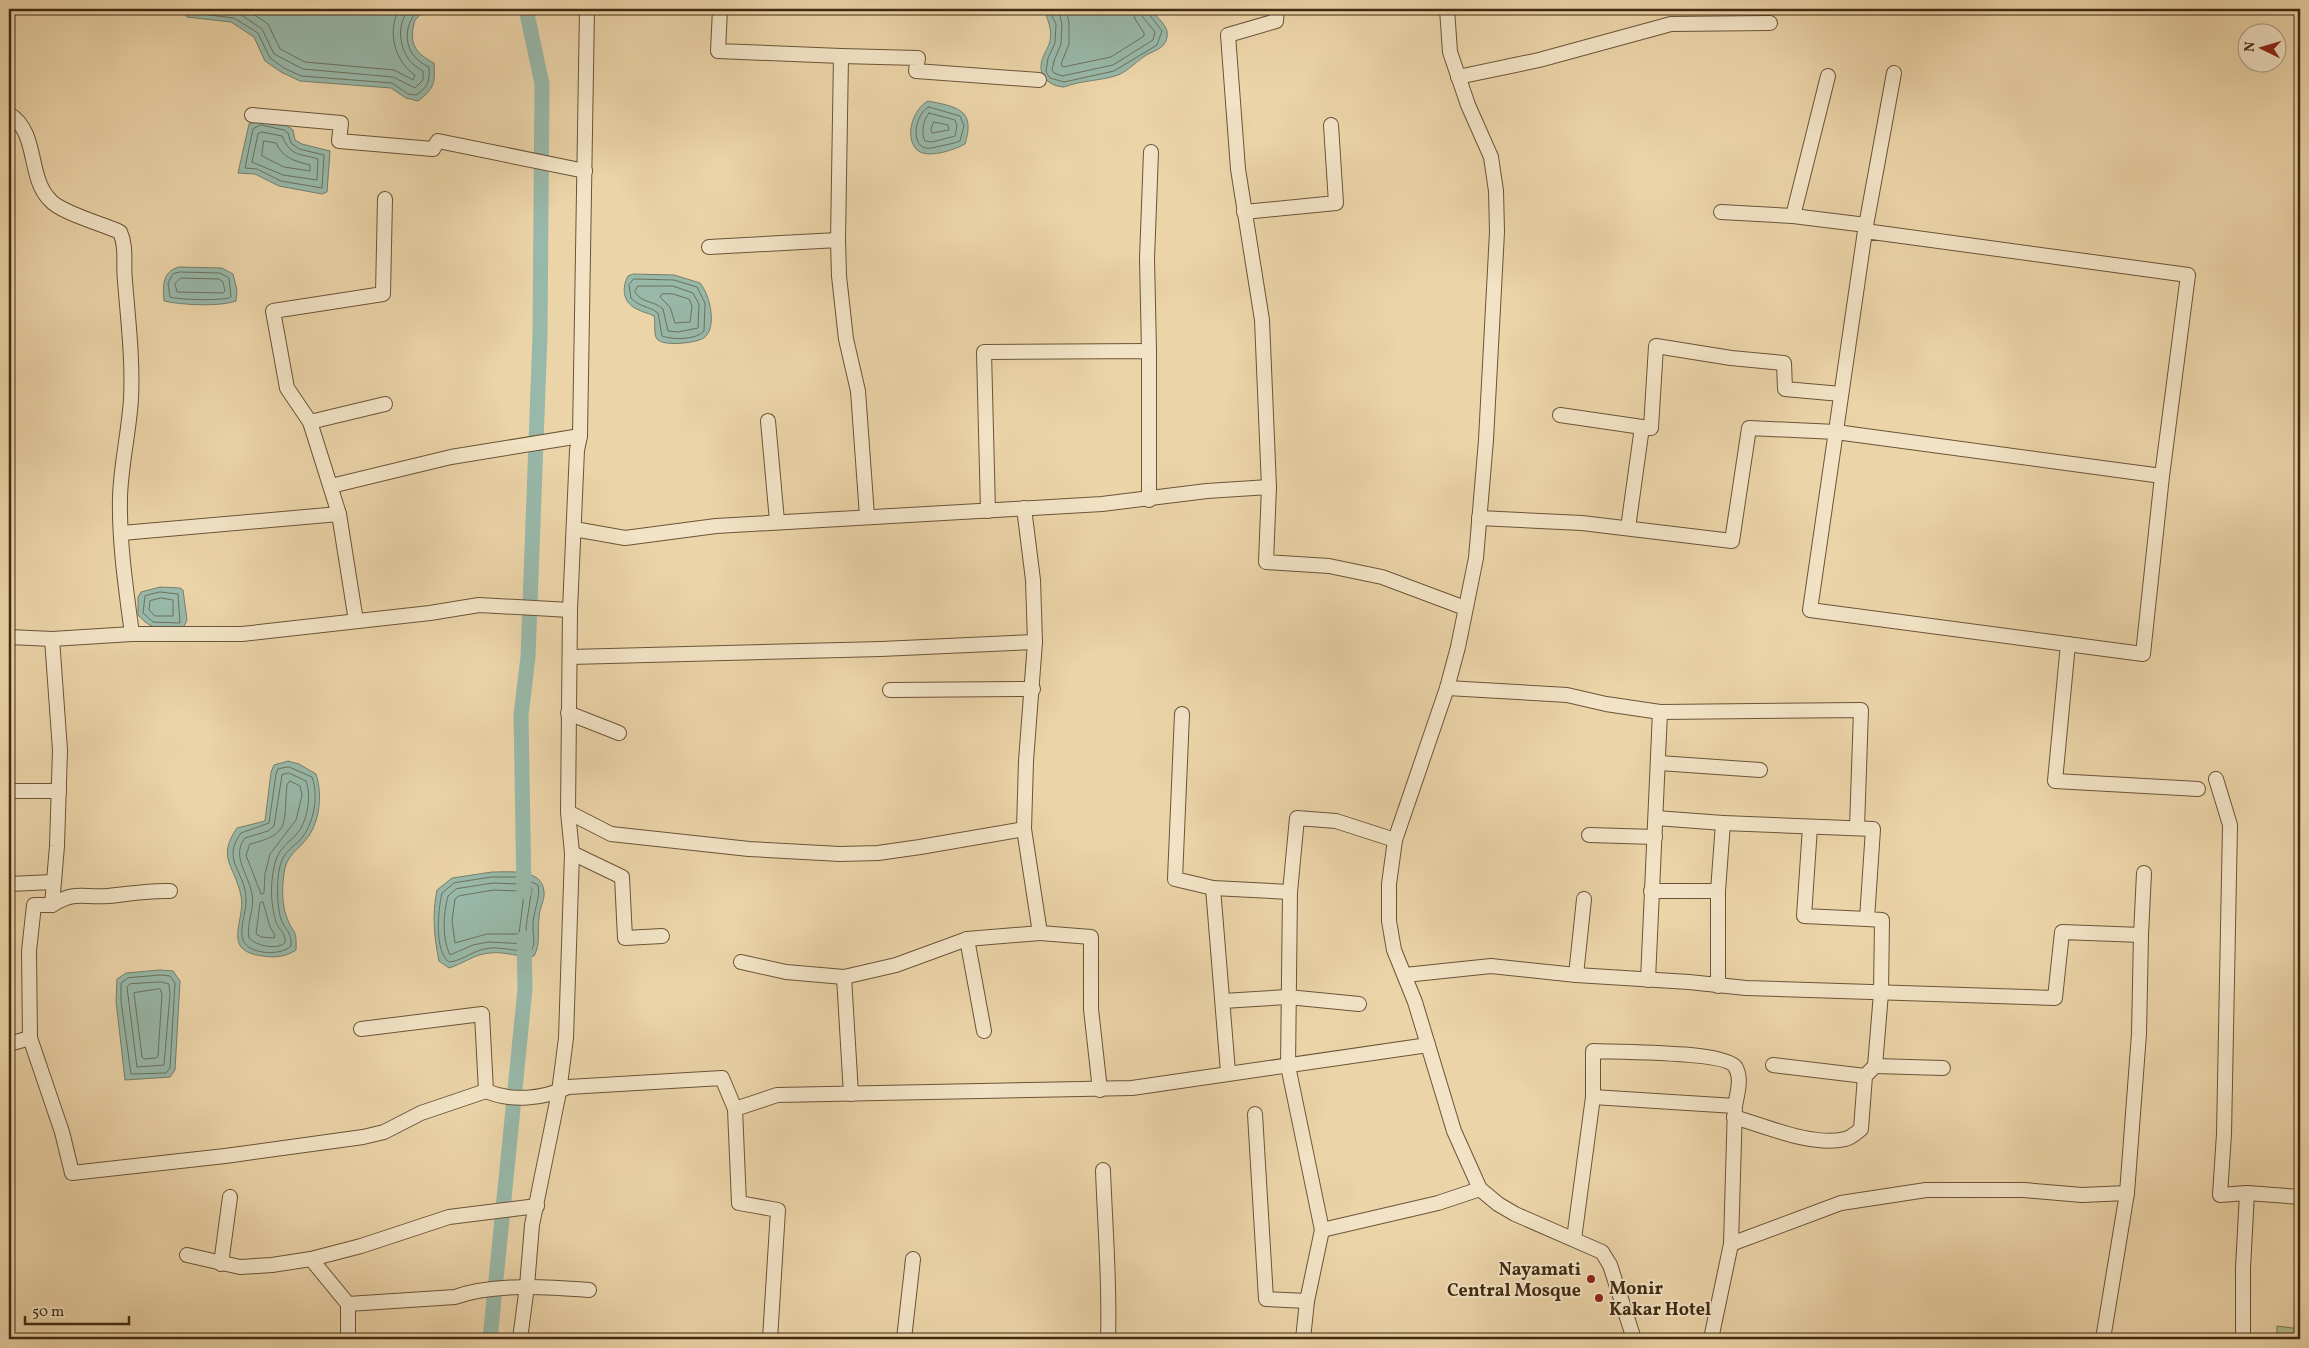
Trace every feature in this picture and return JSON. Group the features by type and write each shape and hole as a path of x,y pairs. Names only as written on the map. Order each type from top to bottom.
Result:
{"street":[{"path":"520,1339 522,1287 532,1225 559,1092 566,1038 572,853 568,812 570,610 577,450 580,436 578,169 587,9"},
{"path":"720,9 718,51 918,58 916,71 1038,80"},
{"path":"1277,9 1276,22 1228,35 1238,169 1262,320 1269,487 1266,562 1328,566 1382,577 1465,608"},
{"path":"1447,9 1450,52 1458,77 1491,157 1496,191 1497,232 1486,440 1476,558 1447,688 1395,840 1389,884 1389,921 1394,950 1405,975 1454,1131 1480,1189 1498,1204 1515,1214 1602,1252 1610,1266 1634,1339"},
{"path":"1458,77 1539,60 1671,24 1770,23"},
{"path":"841,56 839,276 846,338 858,391 867,516"},
{"path":"1721,212 1793,216 1865,228 2188,275 2162,476 2143,654 1810,610 1865,228 1894,73"},
{"path":"1793,216 1828,76"},
{"path":"9,114 20,124 29,142 36,169 48,198 60,208 120,232 124,240 124,279 131,350 131,398 122,464 120,499 123,569 132,634"},
{"path":"252,115 341,123 338,141 433,149 438,141 578,169"},
{"path":"1244,212 1336,202 1331,125"},
{"path":"1149,500 1147,259 1151,152"},
{"path":"356,621 340,514 310,422 288,388 273,311 383,294 385,198"},
{"path":"709,247 838,240"},
{"path":"1560,415 1651,428 1656,346 1731,358 1784,363 1785,389 1841,394"},
{"path":"988,511 984,352 1149,351"},
{"path":"310,422 386,404"},
{"path":"768,421 776,522"},
{"path":"1628,528 1642,428"},
{"path":"1479,518 1628,528 1732,541 1749,428 1836,432 2162,476"},
{"path":"331,486 451,457 580,436"},
{"path":"574,529 625,538 716,526 1149,500 1207,491 1269,487"},
{"path":"1024,508 1033,580 1035,642 1033,689 1026,761 1024,829 1040,934"},
{"path":"122,533 340,514"},
{"path":"9,637 52,639 132,634 242,634 430,614 480,605 570,610"},
{"path":"52,639 60,750 52,905"},
{"path":"570,657 881,649 1035,642"},
{"path":"2068,644 2055,781 2198,789"},
{"path":"1447,688 1567,695 1606,704 1660,712 1861,710 1856,828"},
{"path":"890,690 1033,689"},
{"path":"1648,980 1660,712"},
{"path":"568,713 619,733"},
{"path":"1182,714 1175,879 1213,888 1290,892"},
{"path":"1659,763 1760,770"},
{"path":"2216,779 2230,825 2224,1134 2220,1195 2247,1193 2300,1197"},
{"path":"9,791 59,792"},
{"path":"568,812 611,834 749,849 840,854 878,853 1024,829"},
{"path":"1303,1339 1307,1302 1322,1230 1288,1066 1290,892 1297,818 1336,820 1395,840"},
{"path":"1656,818 1723,823 1873,829 1867,918"},
{"path":"1718,986 1718,891 1723,823"},
{"path":"1593,1097 1735,1112 1804,1138 1825,1141 1846,1139 1862,1129 1881,993 1882,920 1804,916 1810,827"},
{"path":"1589,835 1655,837"},
{"path":"572,853 622,877 626,938 662,936"},
{"path":"2103,1339 2127,1193 2139,1034 2144,873"},
{"path":"9,884 53,882"},
{"path":"1213,888 1228,1072"},
{"path":"170,891 144,890 108,896 76,895 62,898 52,905 34,905 29,951 30,1038 62,1132 72,1173 225,1156 363,1137 384,1132 421,1113 492,1093 533,1098 559,1092 568,1087 722,1078 735,1109 739,1204 778,1210 770,1339"},
{"path":"1651,891 1718,891"},
{"path":"1576,975 1584,899"},
{"path":"1405,975 1491,966 1576,975 1718,986 2056,998 2062,932 2141,935"},
{"path":"741,962 786,972 844,976 896,965 967,939 1040,934 1091,937 1091,1009 1100,1090"},
{"path":"967,939 984,1031"},
{"path":"844,976 851,1094"},
{"path":"1223,1001 1288,997 1359,1004"},
{"path":"361,1029 482,1014 492,1093"},
{"path":"9,1044 30,1038"},
{"path":"735,1109 777,1095 1132,1088 1228,1072 1288,1066 1428,1045"},
{"path":"1574,1239 1593,1097 1593,1051 1676,1054 1709,1057 1732,1062 1739,1079 1735,1112 1731,1244 1711,1339"},
{"path":"1773,1065 1870,1071 1942,1068"},
{"path":"1255,1114 1266,1299 1307,1302"},
{"path":"1103,1170 1104,1225 1108,1252 1108,1339"},
{"path":"1322,1230 1438,1203 1480,1189"},
{"path":"1731,1244 1841,1203 1926,1190 2024,1190 2082,1195 2127,1193"},
{"path":"2242,1339 2247,1193"},
{"path":"221,1264 230,1197"},
{"path":"187,1255 240,1267 311,1259 361,1246 449,1217 537,1206"},
{"path":"311,1259 348,1304 348,1339"},
{"path":"904,1339 913,1259"},
{"path":"348,1304 455,1297 465,1293 522,1287 589,1290"}],"green space":[{"path":"2277,1326 2300,1329 2300,1339 2277,1339"}],"water":[{"path":"185,9 426,9 415,20 412,34 414,46 417,50 421,55 434,63 433,85 418,101 406,98 391,88 300,81 281,72 265,61 254,37 231,22 187,17"},
{"path":"1048,9 1151,9 1166,28 1167,39 1160,48 1146,55 1118,75 1064,87 1058,86 1052,84 1044,77 1041,67 1051,37 1046,14"},
{"path":"928,101 948,105 962,112 968,123 965,144 933,154 926,154 916,149 911,137 912,122 919,109"},
{"path":"260,120 286,125 293,130 295,140 302,144 330,151 327,192 322,194 279,186 255,174 238,173 249,124"},
{"path":"179,267 222,268 233,274 237,290 236,301 200,305 164,301 165,280 169,272"},
{"path":"633,274 674,275 700,283 707,295 711,310 711,326 705,337 696,341 681,343 666,343 657,339 654,316 634,307 625,296 626,281 628,276"},
{"path":"160,587 180,588 183,590 187,620 183,628 153,627 138,615 138,597 141,592"},
{"path":"288,761 299,764 316,774 319,801 313,828 309,836 288,860 284,874 284,906 287,918 295,934 296,950 284,956 268,957 250,953 242,948 238,941 242,906 241,896 227,855 228,847 237,828 265,821 271,772 274,765"},
{"path":"492,872 524,873 532,875 542,884 544,895 539,915 538,942 534,956 484,954 449,968 439,961 436,943 434,917 437,890 452,878"},
{"path":"160,970 173,971 180,981 175,1070 170,1077 125,1080 116,1001 117,979 126,973"}],"waterway":[{"path":"524,892 521,715 528,657 540,335 542,84 526,9"},
{"path":"490,1339 525,989 524,938"}],"place":[{"name":"Nayamati Central Mosque","path":"1591,1279"},
{"name":"Monir Kakar Hotel","path":"1599,1298"}]}
